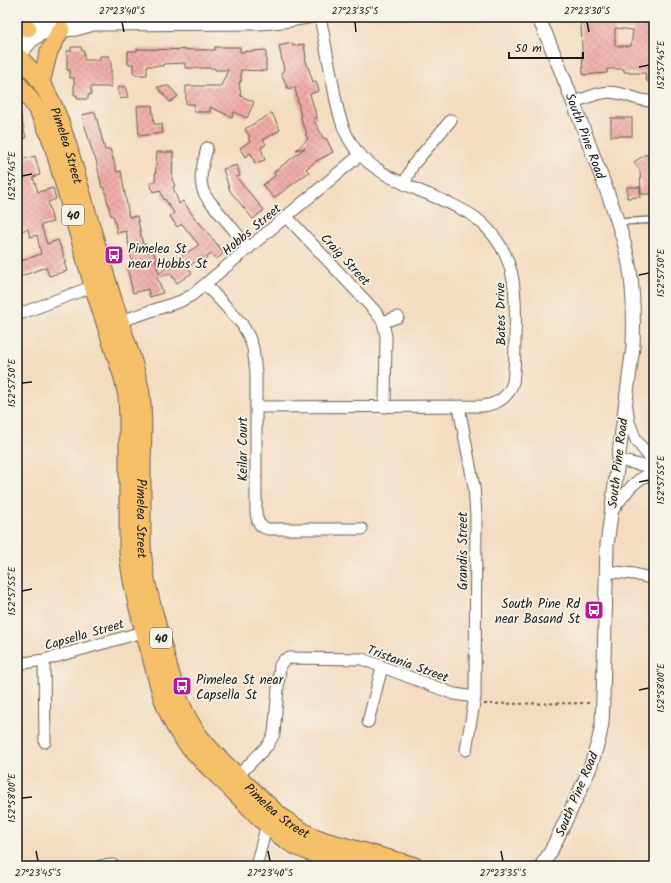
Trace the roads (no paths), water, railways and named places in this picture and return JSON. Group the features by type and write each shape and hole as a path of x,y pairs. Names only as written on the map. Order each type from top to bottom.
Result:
{"main road":[{"path":"41,83 50,47 61,30"},
{"name":"Pimelea Street","path":"17,53 41,83 52,101 60,119 100,283"},
{"name":"Pimelea Street","path":"17,83 35,105 47,130 113,324 127,396 128,552 131,580 151,630 165,704 178,732 191,749 283,820 302,832 325,841 415,866"},
{"name":"Pimelea Street","path":"233,781 267,824 286,840 298,847 314,853 361,866"}],"street":[{"path":"17,53 23,27 48,21 74,20 94,24 233,20 278,22 307,17"},
{"name":"Bates Drive","path":"256,407 483,406 496,403 505,396 512,385 514,378 516,307 514,279 508,260 492,234 480,222 463,210 404,184 377,170 360,155 351,143 341,122 320,17"},
{"name":"South Pine Road","path":"538,17 564,75 618,222 628,260 633,294 634,320 633,347 607,545 602,723 599,740 585,780 550,853 541,866"},
{"name":"South Pine Road","path":"548,17 564,75"},
{"path":"17,53 37,36 46,32 76,29 94,24"},
{"path":"574,102 609,92 618,93 640,100 654,101"},
{"path":"404,184 413,165 451,120"},
{"path":"207,148 201,175 202,191 249,248"},
{"name":"Hobbs Street","path":"113,324 181,301 192,295 206,285 360,155"},
{"name":"Craig Street","path":"287,217 375,310 383,322 386,336 385,407"},
{"path":"17,314 100,283"},
{"name":"Keilar Court","path":"206,285 238,319 249,338 254,353 256,407 256,512 260,526 265,529 362,529"},
{"path":"383,322 398,317"},
{"path":"625,400 629,422 636,440 654,463"},
{"name":"Grandis Street","path":"459,407 474,487 476,515 475,697 466,750"},
{"path":"618,460 654,468"},
{"path":"611,512 633,484 645,475 654,474"},
{"path":"606,571 634,574 654,579"},
{"name":"Capsella Street","path":"17,664 44,660 151,630"},
{"name":"Tristania Street","path":"233,781 264,750 274,734 280,665 284,660 290,658 362,659 454,694 475,697"},
{"path":"44,660 45,742"},
{"path":"368,722 382,667"},
{"path":"256,866 267,824"},
{"name":"South Pine Road","path":"550,853 552,866"},
{"path":"100,866 113,865"}],"lane":[{"path":"618,222 654,220"}],"place":[{"name":"Pimelea St near Hobbs St","path":"114,255"},
{"name":"South Pine Rd near Basand St","path":"594,610"},
{"name":"Pimelea St near Capsella St","path":"182,686"}]}
